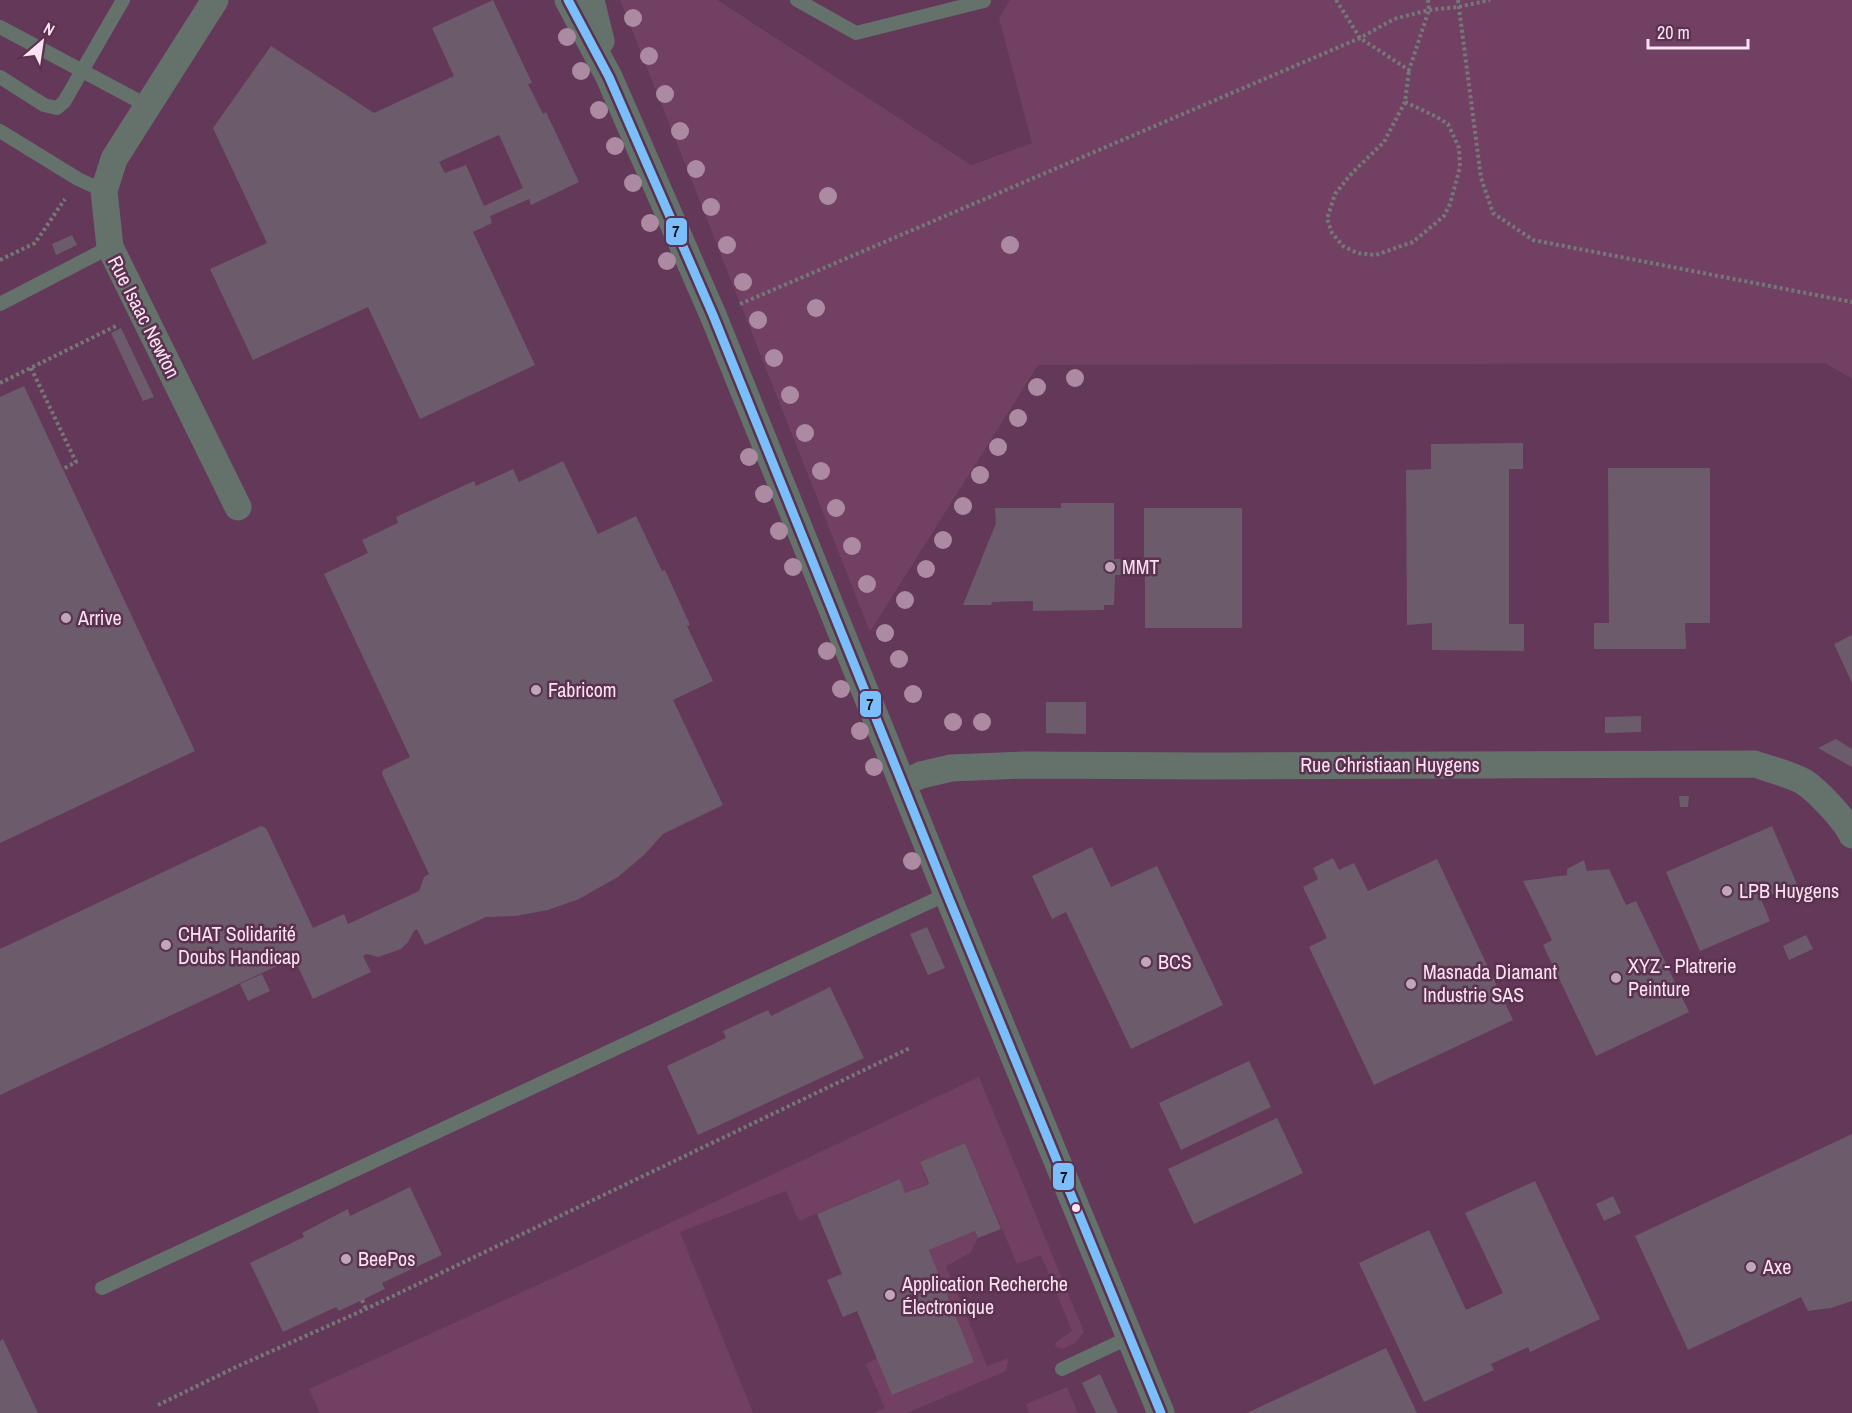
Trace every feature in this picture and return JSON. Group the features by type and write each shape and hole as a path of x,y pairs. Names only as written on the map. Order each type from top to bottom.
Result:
{"street":[{"name":"Rue Isaac Newton","path":"215,0 114,159 104,191 110,247 238,507"},
{"path":"568,0 609,77 713,315 947,894 1161,1413"},
{"path":"591,0 609,77"},
{"name":"Rue Christiaan Huygens","path":"903,783 921,775 951,768 1025,765 1755,764 1804,782 1832,808 1852,836"}],"lane":[{"path":"0,77 44,105 57,108 64,102 123,0"},
{"path":"797,0 856,33 984,1"},
{"path":"0,27 148,106"},
{"path":"0,131 104,191"},
{"path":"0,304 110,247"},
{"path":"102,1288 947,894"},
{"path":"1062,1369 1130,1337"}],"path":[{"path":"1336,0 1360,38 1409,70"},
{"path":"1405,102 1448,124 1460,148 1460,167 1450,204 1444,216 1413,242 1376,255 1357,253 1343,246 1332,233 1327,219 1335,194 1352,173 1384,142 1405,102 1409,70 1429,10 1428,0"},
{"path":"1458,0 1481,178 1493,213 1533,240 1852,302"},
{"path":"713,315 1360,38 1394,19 1429,10 1490,0"},
{"path":"0,260 35,243 78,178"},
{"path":"0,383 143,312"},
{"path":"31,368 76,462 63,469"},
{"path":"158,1405 236,1367 366,1309 910,1048"},
{"path":"362,1300 366,1309"}],"shaded area":[{"path":"0,0 620,0 870,632 1037,365 1825,363 1852,379 1852,1413 0,1413"},
{"path":"620,0 718,0 971,165 1032,143 999,18 1010,0 1852,0 1852,379 1825,363 1038,365 870,632"},
{"path":"719,0 1244,0 1032,143 970,165"},
{"path":"979,1077 1084,1332 1075,1343 1062,1349 1055,1346 1056,1342 1072,1331 1041,1255 1017,1264 965,1143 920,1162 928,1184 905,1193 900,1179 799,1221 786,1191 680,1232 753,1413 320,1413 309,1389 577,1267"},
{"path":"975,1231 978,1238 970,1253 946,1266 987,1366 1009,1358 1006,1371 907,1413 874,1413 885,1408 866,1364 877,1358 893,1395 973,1362 929,1250"},
{"path":"1067,1387 1078,1413 1029,1413 1026,1404"}],"building":[{"path":"493,0 532,83 528,84 543,114 546,112 579,182 531,205 529,199 490,216 492,223 473,232 535,365 420,419 368,307 253,360 210,269 267,243 213,128 271,46 374,113 454,76 432,28","holes":["499,135 523,188 484,206 466,165 445,173 439,162"]},
{"path":"72,235 77,245 56,255 52,244"},
{"path":"121,328 154,397 143,401 111,333"},
{"name":"Arrive","path":"24,386 195,751 0,843 0,397"},
{"path":"1523,443 1523,469 1509,469 1509,624 1524,624 1524,651 1432,650 1432,623 1407,625 1406,470 1431,469 1431,444"},
{"name":"Fabricom","path":"563,461 598,534 636,516 662,571 665,570 690,625 687,626 713,681 673,700 723,805 663,834 644,855 618,877 579,899 548,910 515,916 486,917 425,945 417,929 401,949 378,957 367,954 363,956 371,972 313,999 294,958 0,1095 0,949 261,826 266,828 313,928 344,914 348,924 419,891 424,877 429,874 382,774 383,770 410,757 324,574 368,553 362,540 398,523 396,517 474,481 476,486 513,469 519,482"},
{"path":"1608,468 1710,468 1710,623 1685,623 1686,649 1594,649 1594,623 1609,623"},
{"name":"MMT","path":"1061,503 1114,503 1114,559 1144,559 1144,508 1242,508 1242,628 1145,628 1145,575 1115,575 1114,605 1104,605 1104,610 1033,611 1033,601 963,605 996,523 995,508 1061,508"},
{"path":"1852,635 1852,683 1834,644"},
{"path":"1046,702 1086,702 1086,734 1046,733"},
{"path":"1641,716 1641,732 1605,733 1605,717"},
{"path":"1836,739 1852,749 1852,767 1818,748"},
{"path":"1679,796 1689,796 1688,807 1680,807"},
{"name":"LPB Huygens","path":"1772,826 1797,884 1761,899 1770,921 1700,951 1666,872"},
{"name":"BCS","path":"1092,847 1111,887 1157,866 1223,1005 1131,1049 1066,912 1052,919 1032,876"},
{"name":"Masnada Diamant Industrie SAS","path":"1333,858 1339,870 1354,863 1368,891 1437,859 1513,1020 1374,1085 1309,947 1327,938 1303,887 1318,879 1313,868"},
{"name":"XYZ - Platrerie Peinture","path":"1584,860 1587,871 1609,869 1626,905 1636,901 1689,1012 1596,1056 1543,945 1552,940 1523,881 1567,875 1567,869"},
{"path":"927,927 945,968 928,975 910,934"},
{"path":"1806,935 1813,949 1789,960 1783,946"},
{"path":"262,974 270,991 248,1001 240,984"},
{"path":"830,987 864,1058 698,1135 667,1066 726,1038 723,1031 768,1010 771,1016"},
{"path":"1249,1061 1271,1107 1181,1150 1159,1103"},
{"path":"1277,1118 1303,1173 1194,1224 1168,1169"},
{"name":"Axe","path":"1852,1134 1852,1301 1831,1308 1808,1311 1801,1297 1688,1350 1635,1236"},
{"name":"Application Recherche Électronique","path":"965,1143 1001,1229 978,1238 975,1231 929,1250 974,1362 892,1395 857,1311 843,1317 827,1280 842,1274 817,1214 900,1179 905,1193 927,1185 929,1183 920,1162"},
{"path":"1535,1181 1600,1319 1530,1352 1528,1347 1491,1364 1494,1370 1424,1402 1359,1263 1429,1230 1466,1310 1503,1293 1465,1213"},
{"name":"BeePos","path":"410,1187 442,1255 382,1283 385,1289 339,1311 336,1307 283,1332 250,1263 304,1237 302,1233 348,1209 350,1216"},
{"path":"1613,1196 1621,1213 1604,1221 1596,1204"},
{"path":"3,1339 38,1413 0,1413 0,1341"},
{"path":"1386,1348 1417,1413 1247,1413"},
{"path":"1100,1374 1118,1413 1096,1413 1082,1383"}],"transit line":[{"name":"7","path":"568,0 609,77 713,315 947,894 1161,1413"}],"place":[{"name":"MMT","path":"1110,567"},
{"name":"Arrive","path":"66,618"},
{"name":"Fabricom","path":"536,690"},
{"name":"LPB Huygens","path":"1727,891"},
{"name":"CHAT Solidarité Doubs Handicap","path":"166,945"},
{"name":"BCS","path":"1146,962"},
{"name":"XYZ - Platrerie Peinture","path":"1616,978"},
{"name":"Masnada Diamant Industrie SAS","path":"1411,984"},
{"name":"BeePos","path":"346,1259"},
{"name":"Axe","path":"1751,1267"},
{"name":"Application Recherche Électronique","path":"890,1295"}]}
